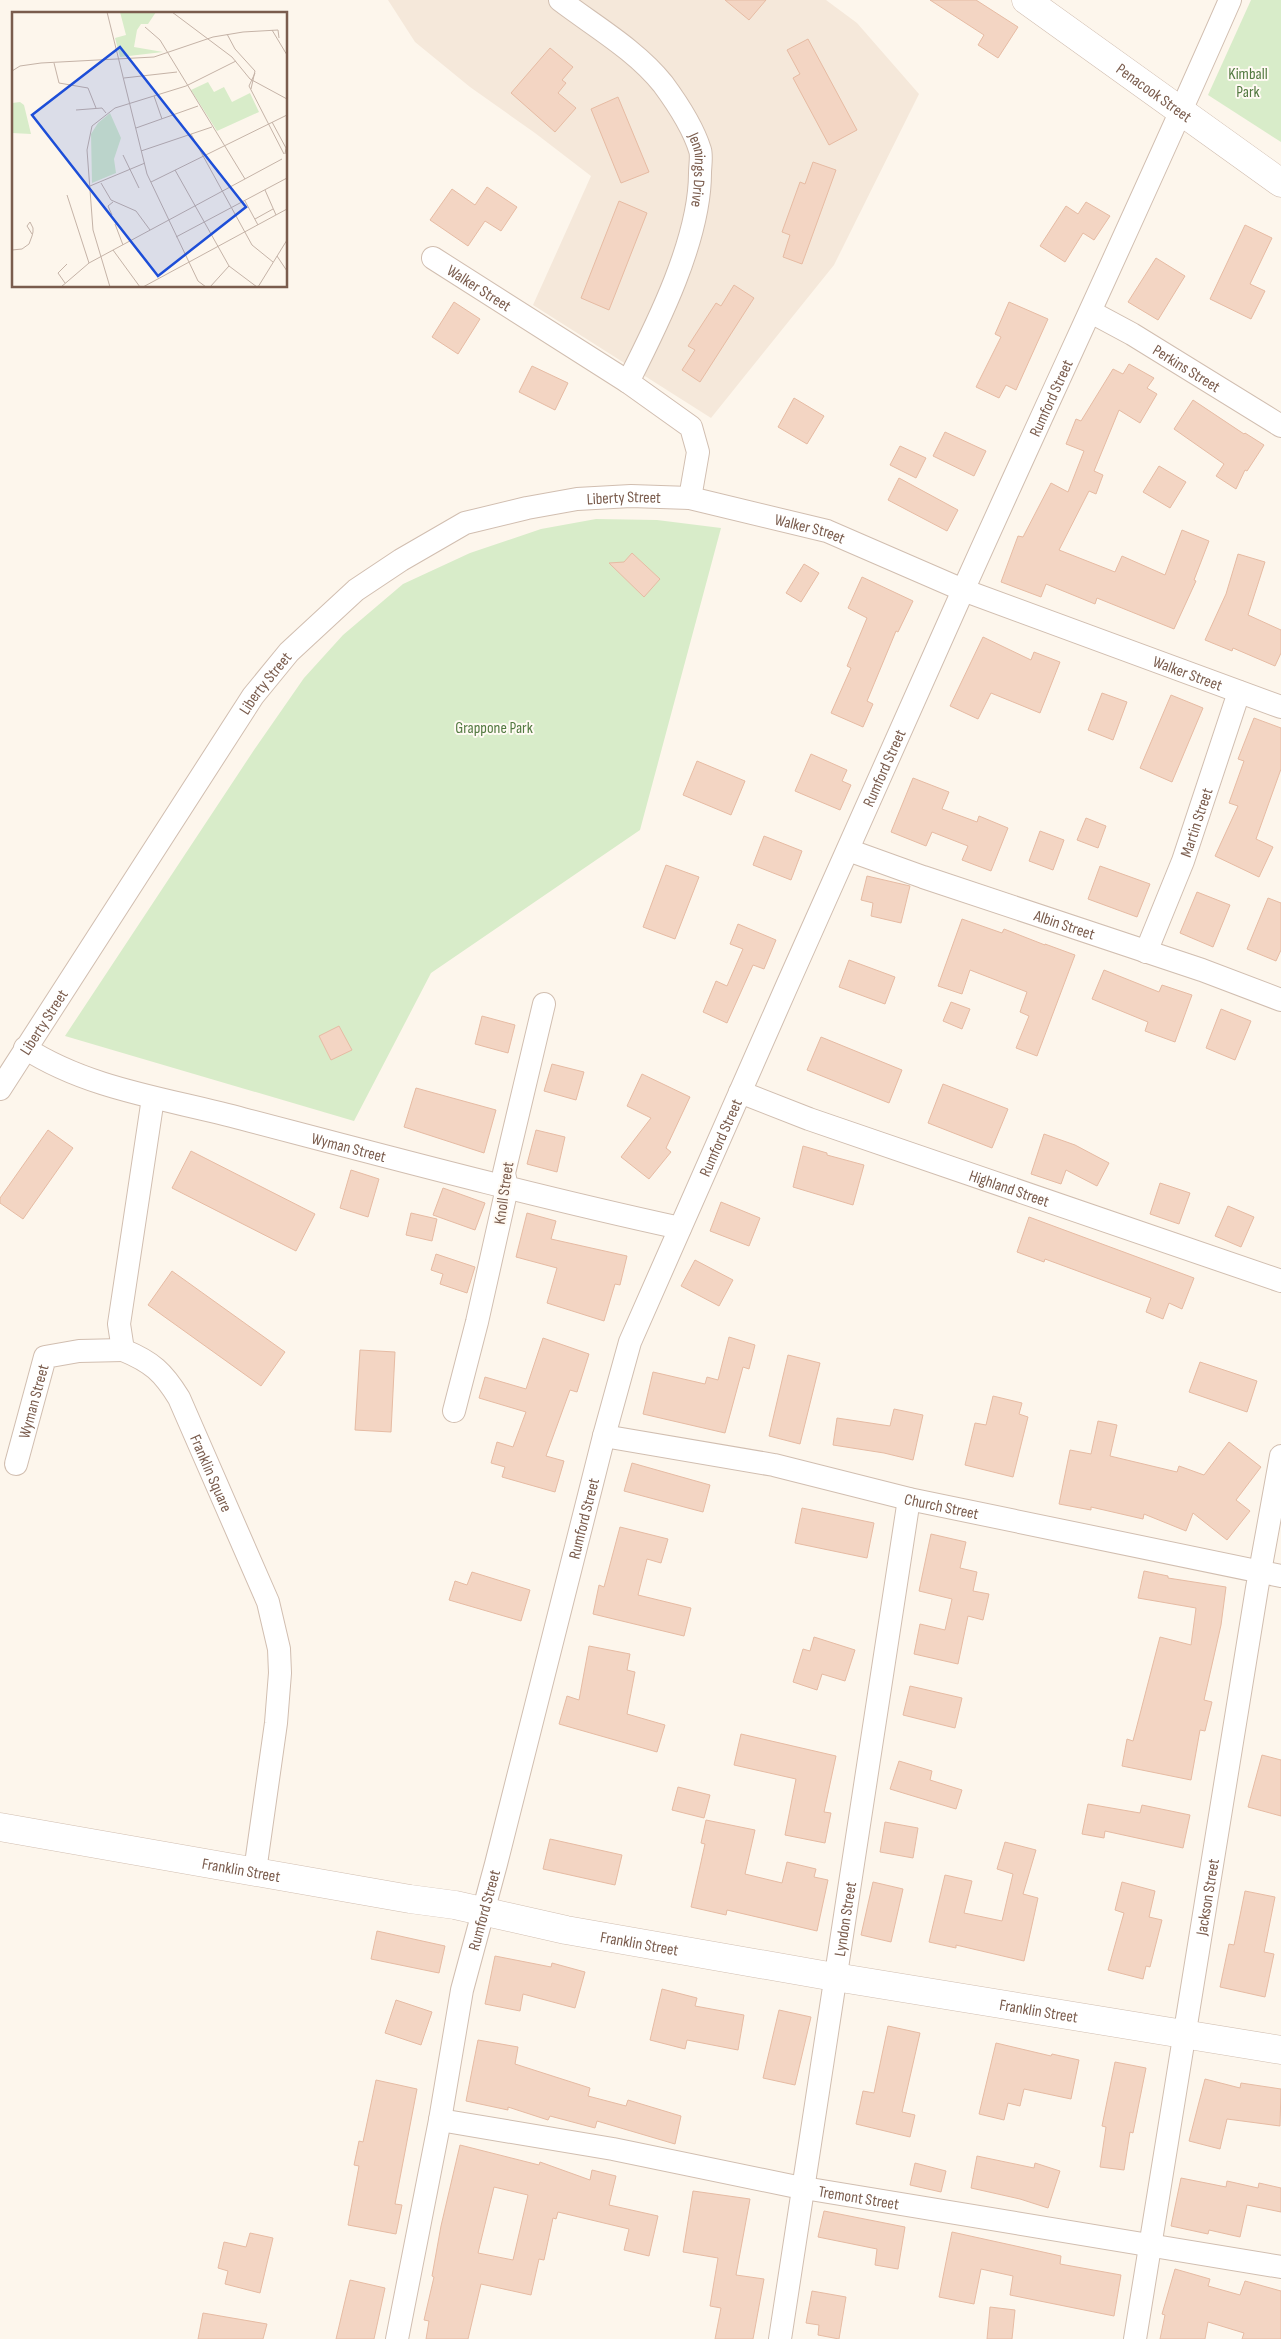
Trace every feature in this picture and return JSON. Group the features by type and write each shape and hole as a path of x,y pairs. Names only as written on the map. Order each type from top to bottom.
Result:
{"street":[{"name":"Jennings Drive","path":"560,0 622,45 662,83 683,116 701,151 700,192 688,239 664,309 628,382"},
{"name":"Penacook Street","path":"1026,0 1182,110 1281,183"},
{"name":"Rumford Street","path":"397,2339 440,2120 462,1990 496,1864 604,1436 630,1342 963,590 1055,385 1091,312 1230,0"},
{"name":"Walker Street","path":"433,258 628,382 691,427 698,452 690,498 827,531 963,590 1281,707"},
{"name":"Perkins Street","path":"1091,312 1132,334 1281,426"},
{"name":"Liberty Street","path":"0,1089 253,696 289,652 356,590 401,560 465,523 577,498 630,496 690,498"},
{"name":"Martin Street","path":"1146,952 1183,861 1239,692"},
{"name":"Albin Street","path":"848,850 1281,1000"},
{"name":"Knoll Street","path":"454,1411 478,1322 506,1188 504,1172 544,1004"},
{"name":"Wyman Street","path":"25,1048 49,1063 153,1098 224,1114 506,1188 680,1228"},
{"name":"Highland Street","path":"740,1092 809,1119 1281,1281"},
{"path":"123,1350 119,1324 153,1098"},
{"name":"Wyman Street","path":"16,1464 46,1357 79,1351 123,1350"},
{"name":"Franklin Square","path":"123,1350 144,1359 166,1376 179,1398 268,1602 279,1649 280,1673 276,1724 255,1870"},
{"name":"Church Street","path":"604,1436 774,1465 909,1499 1271,1574"},
{"name":"Jackson Street","path":"1135,2339 1186,2034 1271,1574 1281,1456"},
{"name":"Lyndon Street","path":"780,2339 837,1978 909,1499"},
{"name":"Franklin Street","path":"0,1827 255,1870 482,1911 566,1930 837,1978 1281,2050"},
{"name":"Tremont Street","path":"440,2120 613,2149 804,2188 1281,2267"}],"shaded area":[{"path":"388,0 826,0 857,23 919,94 834,265 711,418 533,305 591,176 470,87 415,42"}],"green space":[{"name":"Kimball Park","path":"1251,0 1281,0 1281,142 1208,95"},
{"name":"Grappone Park","path":"596,519 657,520 721,528 640,830 431,973 354,1121 65,1036 254,750 304,678 343,635 403,584 470,553 541,529"}],"building":[{"path":"725,0 766,0 749,20"},
{"path":"930,0 976,0 1018,27 998,58 978,45 984,35"},
{"path":"808,39 857,130 829,145 793,78 800,74 787,50"},
{"path":"550,48 573,67 562,80 566,83 558,93 576,108 555,132 511,93"},
{"path":"618,97 649,172 621,183 591,109"},
{"path":"813,162 836,170 802,264 783,257 790,235 782,232 800,182 805,184"},
{"path":"487,187 517,207 501,231 485,221 468,246 430,220 452,189 475,205"},
{"path":"619,201 647,213 609,310 581,298"},
{"path":"1086,202 1110,216 1094,240 1083,233 1065,262 1040,246 1066,206 1078,214"},
{"path":"1245,225 1272,238 1250,284 1265,291 1251,319 1210,299"},
{"path":"1156,258 1185,276 1158,320 1128,302"},
{"path":"734,285 754,298 700,382 682,370 695,350 688,346 716,303 721,306"},
{"path":"454,302 480,319 458,354 432,337"},
{"path":"1009,302 1048,319 1016,390 1006,385 999,398 976,387 1001,337 995,334"},
{"path":"1129,364 1154,378 1147,388 1157,394 1140,423 1119,410 1094,471 1103,475 1096,494 1089,491 1059,550 1115,572 1122,556 1165,575 1182,530 1209,541 1194,580 1196,581 1174,629 1097,598 1095,604 1046,584 1041,597 1001,582 1018,536 1023,537 1051,483 1068,492 1084,451 1066,444 1076,419 1081,421 1113,369 1123,374"},
{"path":"532,366 568,383 555,410 519,392"},
{"path":"794,398 824,416 807,444 778,427"},
{"path":"1193,400 1264,445 1247,471 1245,470 1236,489 1216,476 1224,464 1174,429"},
{"path":"945,432 986,451 974,476 933,456"},
{"path":"900,446 926,458 916,478 890,465"},
{"path":"1159,466 1186,482 1170,508 1143,492"},
{"path":"899,478 958,510 947,531 888,500"},
{"path":"632,553 660,579 644,597 609,563 624,562"},
{"path":"1238,554 1265,562 1248,615 1281,630 1281,653 1275,666 1233,648 1232,651 1205,640 1226,594"},
{"path":"804,564 819,573 801,602 786,593"},
{"path":"862,577 913,601 898,632 896,631 867,701 873,704 863,727 831,713 851,668 847,666 867,618 848,608"},
{"path":"983,637 1031,660 1034,652 1060,662 1040,713 991,693 978,719 950,706"},
{"path":"1102,693 1127,702 1113,740 1088,730"},
{"path":"1171,695 1203,708 1172,782 1140,768"},
{"path":"1254,718 1281,728 1281,769 1256,839 1273,847 1259,877 1215,856 1238,806 1229,803 1244,761 1238,759"},
{"path":"811,754 847,770 842,781 851,785 840,810 795,791"},
{"path":"697,761 745,781 731,815 683,795"},
{"path":"913,778 949,792 942,809 977,822 979,816 1008,828 991,871 962,860 968,846 932,832 926,846 891,832"},
{"path":"1086,818 1106,826 1098,848 1077,840"},
{"path":"1040,831 1064,840 1053,870 1029,861"},
{"path":"764,836 802,851 791,880 753,865"},
{"path":"666,865 699,877 675,939 643,927"},
{"path":"1100,866 1150,884 1137,917 1088,899"},
{"path":"867,876 910,886 901,923 871,916 873,903 861,900"},
{"path":"1197,892 1230,905 1213,947 1180,933"},
{"path":"1268,898 1281,903 1281,950 1276,961 1247,949"},
{"path":"962,919 1002,933 1004,929 1075,955 1037,1056 1016,1048 1029,1016 1020,1012 1027,992 970,970 962,994 938,986"},
{"path":"738,924 776,940 764,969 753,965 727,1023 703,1012 716,981 727,986 743,949 730,944"},
{"path":"849,960 895,977 885,1004 839,987"},
{"path":"1104,970 1159,992 1162,985 1192,995 1175,1042 1145,1031 1148,1022 1092,999"},
{"path":"951,1002 970,1009 962,1029 943,1021"},
{"path":"1221,1009 1251,1021 1235,1060 1206,1048"},
{"path":"482,1016 515,1025 508,1053 475,1044"},
{"path":"339,1026 352,1050 331,1060 319,1036"},
{"path":"821,1037 902,1070 889,1103 807,1070"},
{"path":"552,1064 584,1072 576,1100 544,1091"},
{"path":"642,1074 690,1097 666,1148 671,1152 649,1179 621,1157 651,1118 627,1106"},
{"path":"943,1084 1008,1109 992,1148 928,1123"},
{"path":"416,1088 496,1110 484,1153 404,1127"},
{"path":"48,1130 73,1148 23,1219 0,1203 0,1198"},
{"path":"536,1130 565,1137 557,1172 527,1164"},
{"path":"1044,1134 1075,1145 1109,1163 1097,1186 1066,1170 1061,1184 1031,1174"},
{"path":"803,1146 864,1165 853,1205 793,1187"},
{"path":"191,1151 315,1214 296,1251 172,1188"},
{"path":"351,1170 379,1179 368,1217 340,1208"},
{"path":"1160,1183 1190,1193 1179,1224 1150,1214"},
{"path":"443,1188 485,1203 475,1230 433,1215"},
{"path":"721,1202 760,1218 749,1246 710,1231"},
{"path":"1228,1206 1254,1217 1241,1247 1215,1236"},
{"path":"411,1213 437,1219 432,1241 406,1235"},
{"path":"527,1213 556,1221 551,1239 627,1256 620,1285 615,1284 604,1321 547,1303 557,1268 516,1257"},
{"path":"1029,1217 1194,1278 1182,1309 1169,1303 1163,1319 1146,1312 1151,1298 1045,1259 1044,1262 1017,1252"},
{"path":"436,1254 475,1267 467,1293 440,1284 443,1274 431,1270"},
{"path":"695,1260 733,1280 719,1306 681,1286"},
{"path":"172,1271 285,1352 261,1386 148,1305"},
{"path":"729,1337 755,1345 749,1369 743,1367 725,1433 643,1414 653,1372 705,1384 707,1377 718,1380"},
{"path":"543,1338 589,1354 577,1392 570,1390 546,1456 564,1461 555,1492 502,1477 505,1467 491,1463 497,1442 513,1447 526,1412 479,1398 485,1377 526,1389"},
{"path":"360,1350 395,1352 391,1432 355,1430"},
{"path":"788,1355 820,1363 800,1444 769,1436"},
{"path":"1200,1362 1257,1381 1247,1412 1189,1392"},
{"path":"993,1396 1022,1403 1019,1414 1028,1417 1013,1477 965,1465 975,1423 986,1425"},
{"path":"894,1409 923,1415 913,1460 884,1453 833,1445 837,1418 890,1426"},
{"path":"1098,1421 1117,1425 1110,1456 1177,1472 1179,1466 1204,1475 1229,1442 1261,1467 1236,1500 1250,1511 1227,1540 1193,1513 1186,1531 1144,1514 1143,1519 1091,1507 1091,1510 1059,1504 1070,1450 1091,1454"},
{"path":"632,1463 710,1485 703,1512 624,1491"},
{"path":"802,1508 874,1523 867,1558 795,1543"},
{"path":"620,1527 668,1539 661,1563 647,1559 638,1595 691,1608 684,1636 593,1614 599,1585 604,1587"},
{"path":"931,1534 966,1542 960,1568 977,1572 973,1591 989,1594 983,1620 968,1616 958,1664 914,1654 920,1624 945,1630 952,1599 919,1591"},
{"path":"1144,1571 1168,1576 1168,1578 1226,1587 1221,1625 1204,1700 1212,1702 1205,1731 1200,1730 1191,1780 1122,1766 1127,1739 1133,1741 1160,1637 1191,1645 1196,1608 1138,1598"},
{"path":"472,1572 530,1590 521,1621 449,1600 455,1581 467,1585"},
{"path":"814,1637 855,1650 845,1681 822,1674 817,1690 793,1682 803,1649 810,1651"},
{"path":"589,1646 630,1654 627,1670 635,1672 627,1714 665,1725 657,1752 559,1724 567,1696 579,1700"},
{"path":"910,1686 962,1698 955,1728 903,1715"},
{"path":"741,1734 836,1756 824,1812 831,1813 825,1843 785,1835 796,1779 734,1765"},
{"path":"1262,1755 1281,1760 1281,1816 1248,1807"},
{"path":"899,1761 932,1771 930,1780 962,1790 956,1809 890,1789"},
{"path":"678,1787 710,1795 704,1818 672,1810"},
{"path":"1088,1804 1140,1813 1142,1805 1190,1815 1183,1848 1105,1831 1104,1838 1082,1834"},
{"path":"706,1820 755,1830 745,1874 782,1883 787,1862 816,1869 814,1877 828,1880 817,1931 727,1910 726,1915 691,1907 705,1844 701,1843"},
{"path":"885,1822 918,1828 913,1858 880,1852"},
{"path":"550,1839 622,1855 615,1885 543,1869"},
{"path":"1005,1842 1036,1850 1023,1894 1038,1898 1024,1961 956,1945 956,1948 929,1942 945,1875 972,1881 964,1913 1002,1921 1013,1874 997,1869"},
{"path":"873,1882 903,1889 891,1942 861,1935"},
{"path":"1122,1882 1155,1891 1149,1917 1162,1920 1150,1967 1146,1966 1143,1979 1108,1970 1124,1913 1115,1910"},
{"path":"1245,1891 1275,1897 1264,1952 1274,1954 1265,1997 1220,1987 1229,1944 1234,1945"},
{"path":"377,1931 445,1946 439,1973 371,1959"},
{"path":"495,1956 551,1967 552,1963 585,1972 575,2008 523,1994 520,2011 485,2004"},
{"path":"662,1989 697,1998 695,2006 744,2015 738,2050 687,2040 685,2049 650,2040"},
{"path":"396,2000 432,2012 421,2045 385,2033"},
{"path":"779,2010 811,2017 795,2085 763,2078"},
{"path":"888,2026 920,2033 902,2112 915,2115 910,2137 856,2124 863,2091 874,2093"},
{"path":"478,2040 518,2047 515,2064 590,2088 588,2096 626,2106 628,2100 681,2116 675,2144 597,2121 595,2128 550,2116 548,2120 508,2107 508,2110 466,2101"},
{"path":"996,2043 1051,2056 1052,2054 1079,2060 1071,2099 1024,2089 1020,2106 1008,2103 1004,2120 979,2114"},
{"path":"1115,2062 1146,2068 1133,2133 1130,2132 1124,2170 1100,2167 1106,2127 1102,2126"},
{"path":"1205,2079 1240,2088 1241,2083 1281,2089 1280,2126 1227,2119 1220,2149 1189,2141"},
{"path":"376,2080 417,2089 395,2204 402,2205 396,2234 348,2225 359,2166 354,2165 359,2141 363,2142"},
{"path":"460,2145 539,2165 540,2162 590,2180 592,2170 616,2176 609,2205 658,2216 649,2256 624,2250 629,2229 558,2212 556,2219 553,2218 544,2260 539,2259 531,2295 481,2284 468,2339 426,2339 429,2321 424,2320 434,2277 432,2276 441,2226","holes":["494,2187 528,2195 513,2260 478,2253"]},
{"path":"977,2156 1034,2168 1035,2163 1060,2171 1048,2208 1020,2199 971,2188"},
{"path":"915,2163 946,2171 941,2192 910,2185"},
{"path":"1181,2178 1226,2187 1227,2181 1258,2188 1259,2183 1281,2188 1281,2212 1247,2205 1240,2237 1209,2230 1208,2234 1171,2226"},
{"path":"693,2191 750,2199 736,2275 764,2279 753,2339 715,2339 721,2308 710,2306 718,2258 683,2252"},
{"path":"824,2211 905,2227 898,2269 875,2265 877,2249 818,2237"},
{"path":"952,2232 1061,2256 1060,2264 1121,2275 1114,2316 1010,2295 1013,2276 981,2269 974,2304 939,2297"},
{"path":"250,2233 273,2238 260,2293 225,2284 228,2271 218,2268 224,2242 246,2247"},
{"path":"1175,2269 1210,2279 1208,2286 1240,2295 1245,2281 1281,2291 1281,2339 1242,2339 1244,2333 1208,2322 1205,2339 1160,2339 1165,2315 1162,2314"},
{"path":"350,2280 385,2288 374,2339 336,2339"},
{"path":"812,2291 846,2297 839,2339 818,2335 819,2325 806,2323"},
{"path":"990,2307 1015,2310 1012,2339 987,2339"},
{"path":"203,2313 267,2324 263,2339 198,2339"}]}
